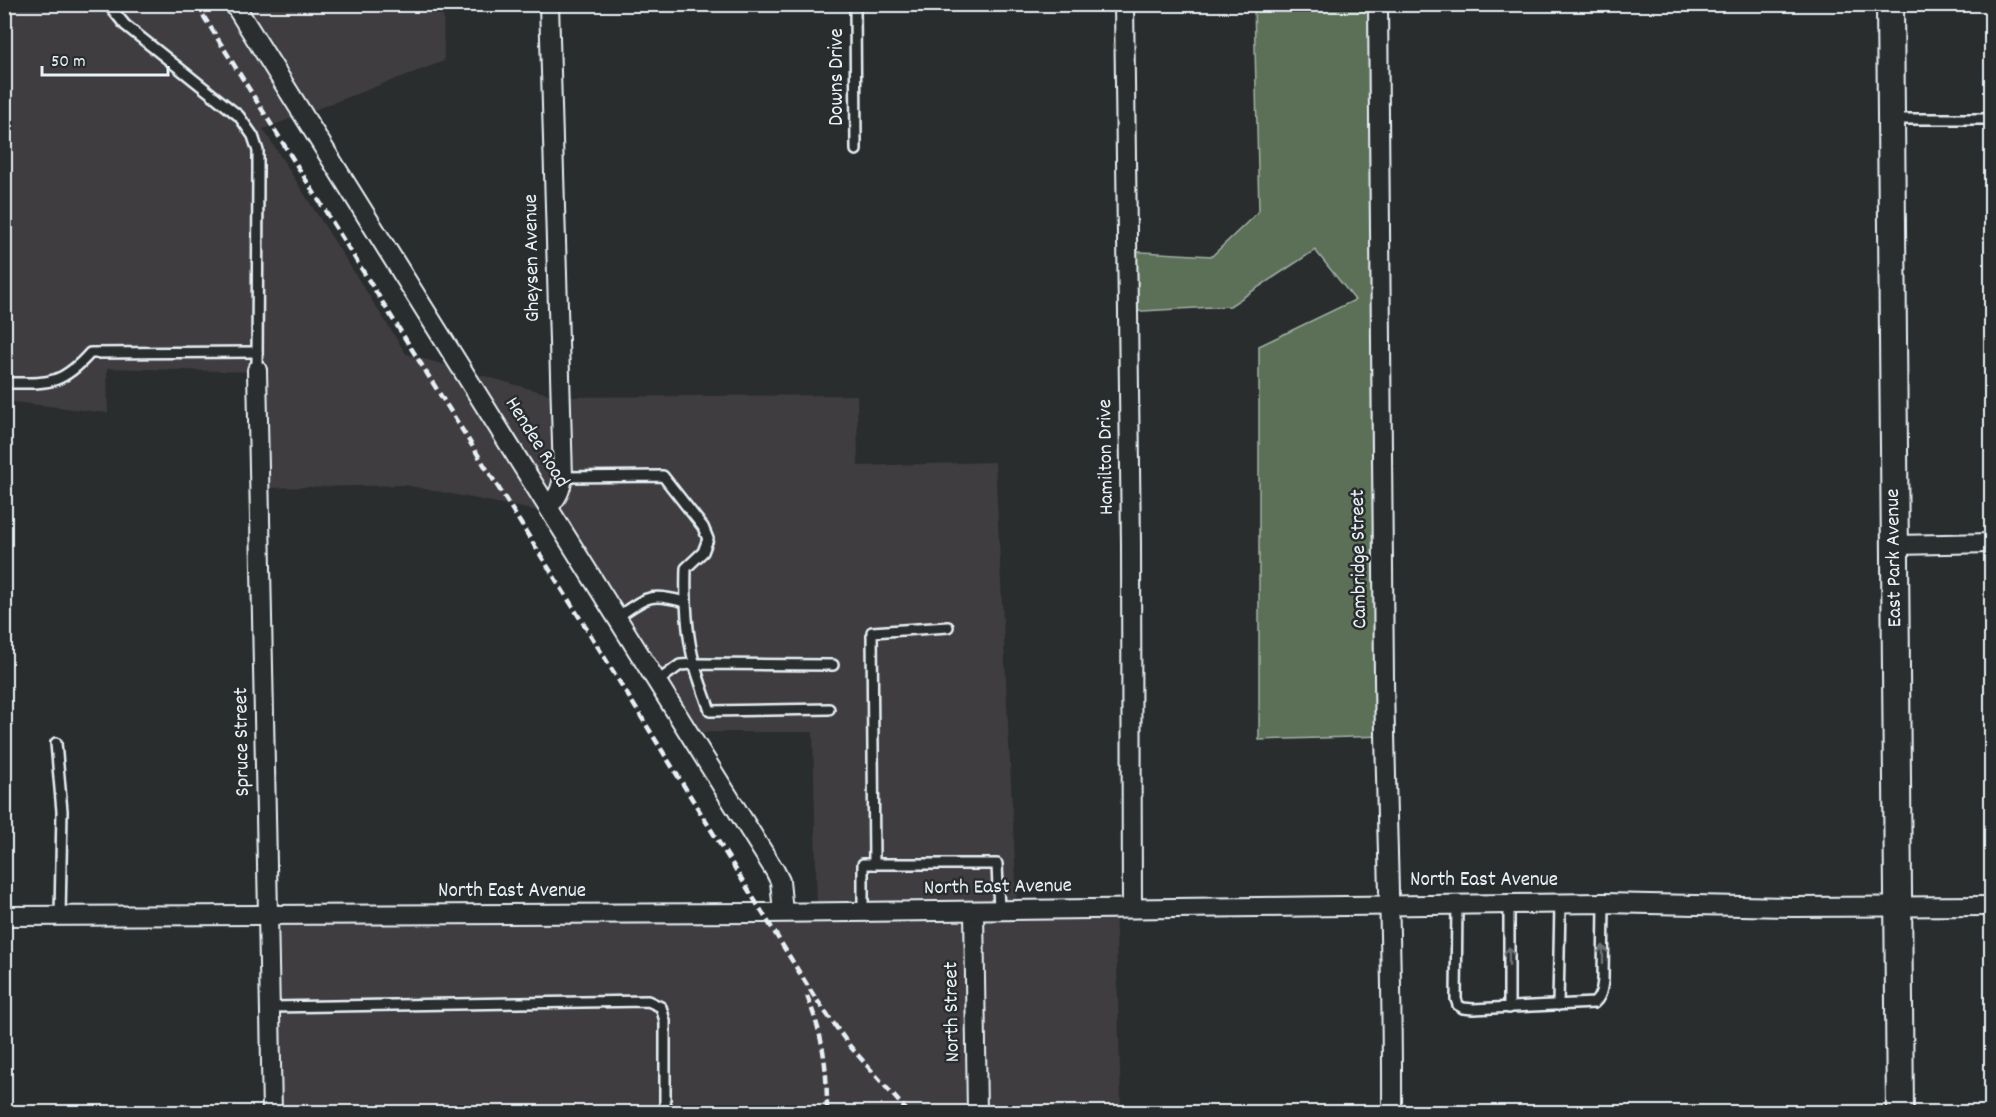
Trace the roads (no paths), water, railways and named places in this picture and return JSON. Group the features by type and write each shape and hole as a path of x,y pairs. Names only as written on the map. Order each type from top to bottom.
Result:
{"main road":[{"name":"East Park Avenue","path":"1890,4 1900,1113"}],"street":[{"name":"Hendee Road","path":"234,4 775,871 780,881 783,912"},
{"name":"Gheysen Avenue","path":"549,4 563,477 560,492 549,506"},
{"name":"Hamilton Drive","path":"1124,4 1131,544 1132,908"},
{"name":"Cambridge Street","path":"1378,4 1381,497 1392,1113"},
{"name":"Spruce Street","path":"257,370 272,1113"},
{"path":"1896,545 1992,543"},
{"name":"North East Avenue","path":"4,916 863,912 1509,903 1792,907 1992,906"},
{"name":"North Street","path":"974,911 977,1113"}],"lane":[{"path":"108,4 125,26 239,116 253,136 258,151 257,370"},
{"name":"Downs Drive","path":"855,4 856,150"},
{"path":"1891,119 1992,119"},
{"path":"4,383 49,383 66,375 90,352 257,352"},
{"path":"563,477 663,476 703,527 708,539 703,552 686,568 686,602 694,664 710,711 829,709"},
{"path":"617,617 648,597 664,596 686,602"},
{"path":"874,864 872,632 948,627"},
{"path":"658,681 680,665 833,665"},
{"path":"56,742 62,810 60,916"},
{"path":"863,912 863,864 997,864 999,910"},
{"path":"1509,903 1509,1008"},
{"path":"1558,1005 1560,903"},
{"path":"1457,904 1456,999 1458,1005 1473,1010 1594,1003 1602,992 1604,903"},
{"path":"271,1007 648,1001 661,1007 665,1021 665,1113"}],"railway":[{"path":"196,4 814,996 849,1045 908,1112"},
{"path":"807,996 823,1053 827,1112"}]}
